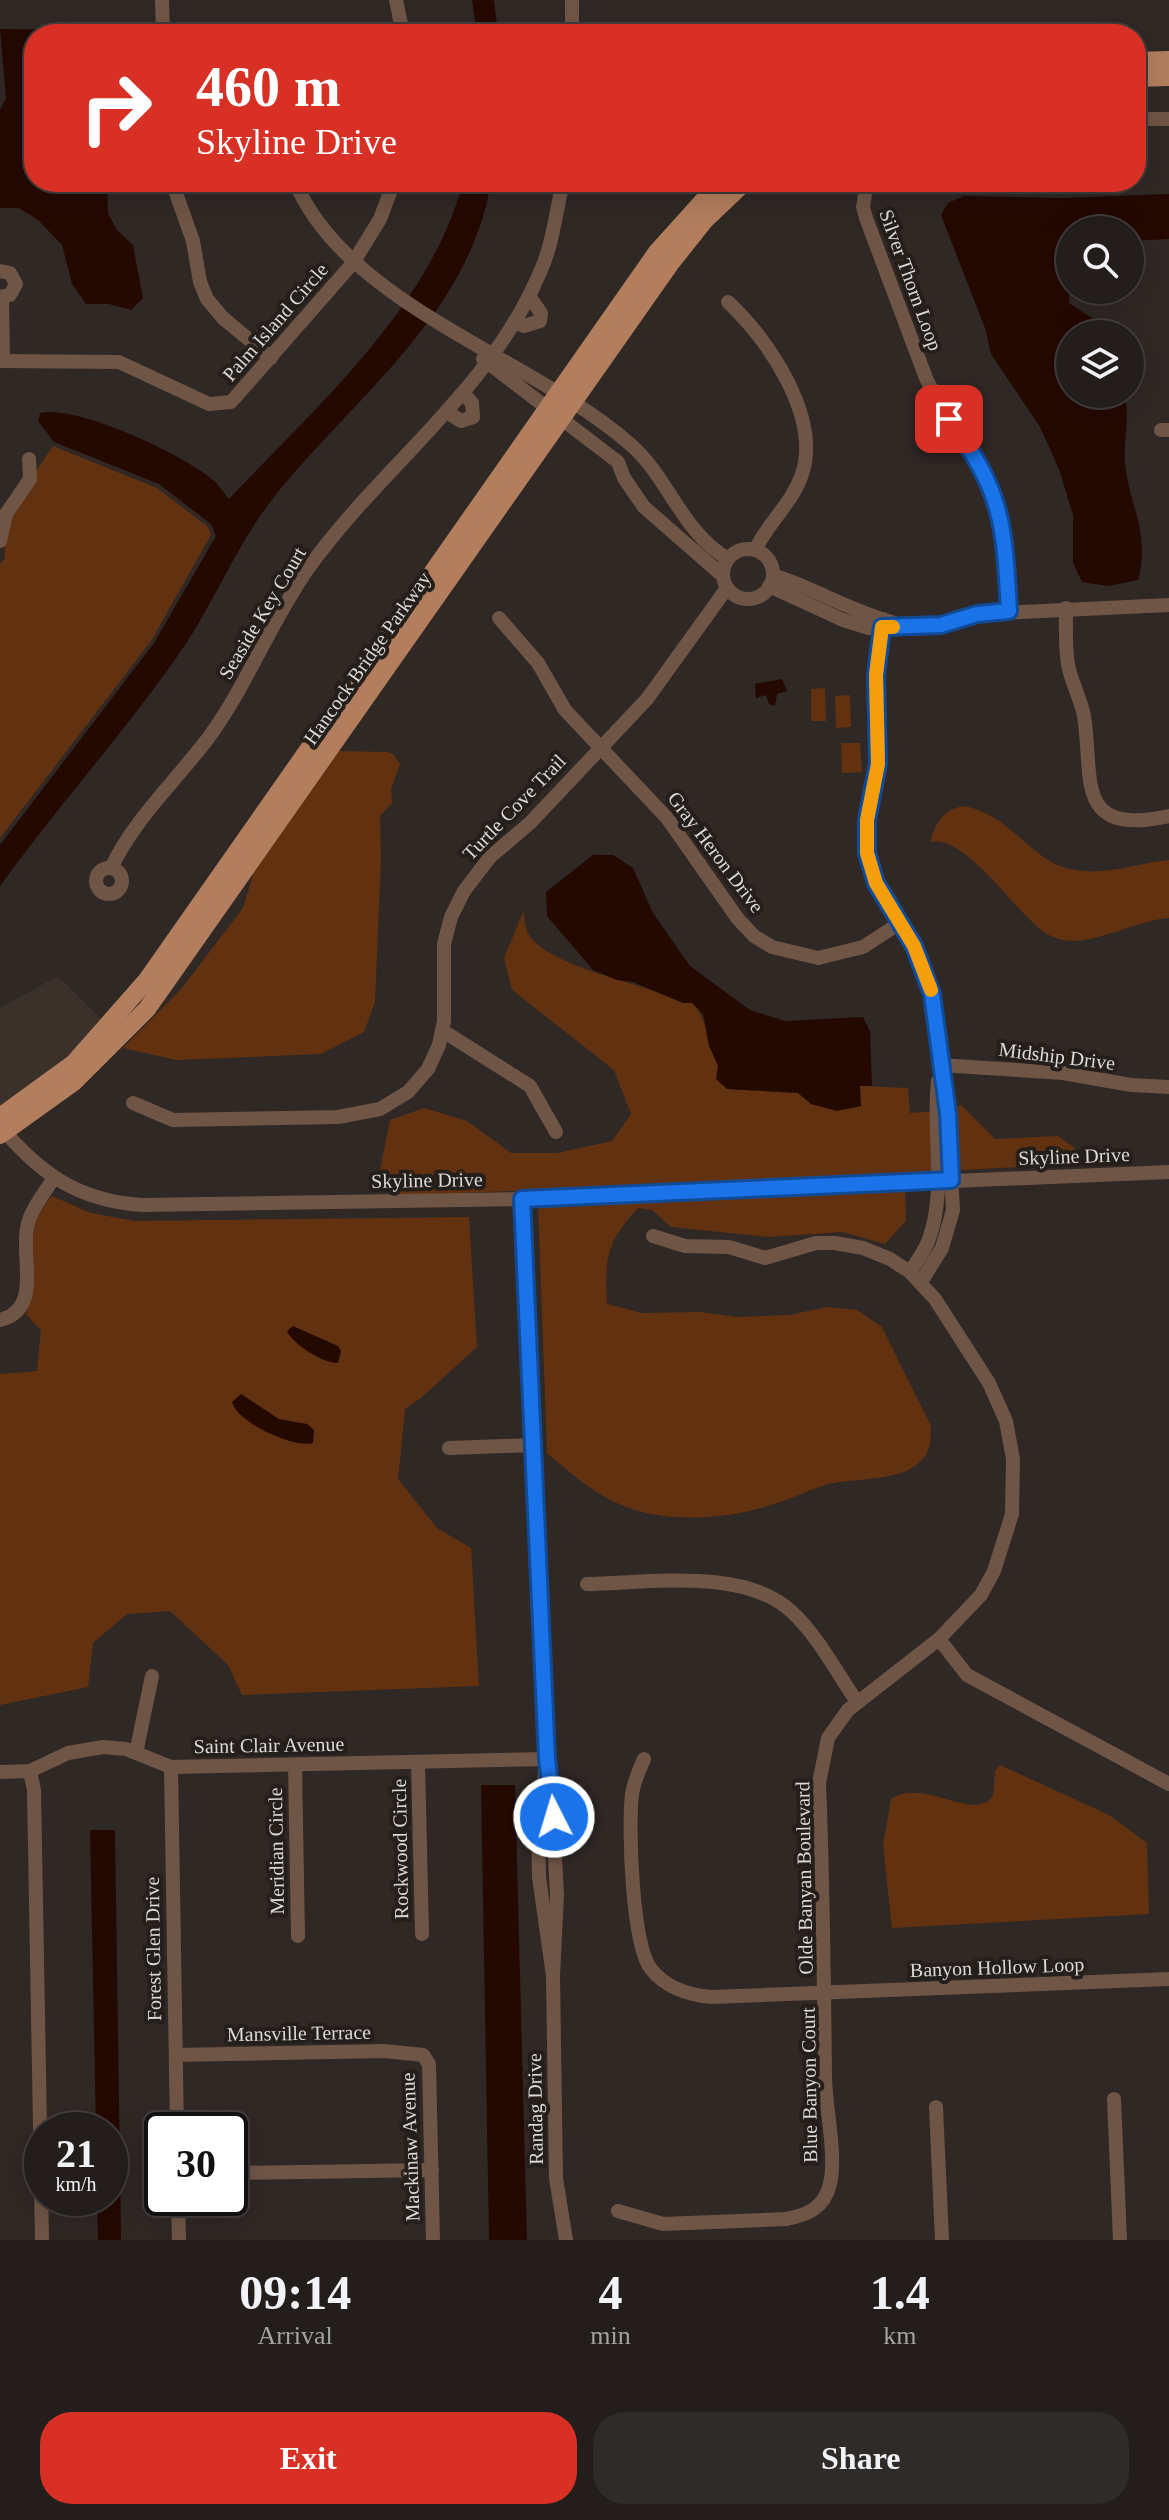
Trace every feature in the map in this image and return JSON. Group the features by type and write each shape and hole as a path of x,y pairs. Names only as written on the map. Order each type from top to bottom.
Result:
{"main road":[{"path":"1146,61 1169,60"},
{"path":"1146,78 1169,77"},
{"name":"Hancock Bridge Parkway","path":"1,1128 94,1065 147,1009 565,399 657,252 711,192"},
{"name":"Hancock Bridge Parkway","path":"565,399 681,249 735,192"}],"street":[{"path":"162,0 163,24"},
{"path":"396,0 401,24"},
{"path":"572,0 572,24"},
{"path":"1146,119 1169,119"},
{"path":"176,192 193,241 200,282 207,299 223,318 271,358"},
{"path":"299,192 308,211 332,244 353,263 491,358 565,399 631,445 701,540 728,559"},
{"name":"Palm Island Circle","path":"2,361 119,362 209,404 220,405 242,392 353,263 380,219 390,192"},
{"name":"Seaside Key Court","path":"111,868 125,840 230,707 306,572 334,535 464,394 491,358 529,296 543,266 561,192"},
{"name":"Silver Thorn Loop","path":"865,192 866,218 926,378 936,401 975,455 1001,514 1009,611"},
{"path":"0,271 10,273 16,284 13,292 1,297 2,361"},
{"path":"514,322 524,326 540,321 541,313 529,296"},
{"path":"728,302 752,324 771,351 787,382 806,440 803,470 797,487 773,518 755,550"},
{"path":"491,358 554,415 631,472 660,522 737,596 752,598 771,581"},
{"path":"447,412 461,421 473,417 472,403 464,394"},
{"path":"623,469 641,456"},
{"path":"0,541 5,502 30,479 29,459"},
{"path":"648,505 667,493"},
{"path":"725,582 728,559 742,549 755,550 770,563 771,581"},
{"path":"771,581 843,620 869,628 882,623 941,625 977,614 1009,611 1169,605"},
{"name":"Turtle Cove Trail","path":"133,1103 173,1120 338,1117 370,1113 399,1099 422,1077 434,1058 443,1031 444,944 451,917 464,891 490,857 530,823 647,699 725,582"},
{"path":"1066,608 1067,662 1084,715 1089,787 1097,803 1119,818 1132,822 1169,816"},
{"name":"Gray Heron Drive","path":"499,618 538,663 565,710 667,818 738,919 772,947 818,958 841,954 863,947 900,923"},
{"path":"882,623 876,675 878,764 866,838 876,883 914,946 932,994 940,1065 934,1115 944,1180 953,1210 916,1277"},
{"path":"443,1031 530,1086 556,1132"},
{"name":"Midship Drive","path":"940,1065 1063,1073 1131,1085 1169,1087"},
{"name":"Skyline Drive","path":"1,1128 53,1179 101,1198 142,1205 522,1199 1169,1172"},
{"path":"0,1320 20,1310 26,1296 26,1232 53,1179"},
{"name":"Randag Drive","path":"522,1199 547,1759 538,1822 539,1877 553,1976 556,2178 566,2240"},
{"name":"Olde Banyan Boulevard","path":"653,1236 690,1247 736,1248 765,1258 816,1243 844,1244 879,1255 916,1277 995,1396 1009,1433 1014,1471 1012,1514 994,1571 981,1595 939,1639 857,1702 828,1738 819,1783 827,1993"},
{"path":"449,1448 533,1445"},
{"path":"587,1584 726,1583 774,1598 804,1625 857,1702"},
{"path":"939,1639 967,1675 1169,1784"},
{"path":"136,1753 152,1676"},
{"name":"Saint Clair Avenue","path":"0,1772 30,1771 81,1750 114,1748 171,1767 547,1759"},
{"name":"Banyon Hollow Loop","path":"644,1759 634,1784 631,1808 637,1933 642,1956 652,1970 663,1981 693,1996 1169,1979"},
{"name":"Rockwood Circle","path":"418,1762 422,1934"},
{"name":"Meridian Circle","path":"295,1765 298,1936"},
{"name":"Forest Glen Drive","path":"171,1767 177,2112"},
{"path":"30,1771 34,1790 42,2240"},
{"name":"Blue Banyon Court","path":"618,2211 663,2224 786,2219 806,2216 818,2208 830,2184 831,2171 825,2077 827,1993"},
{"name":"Mansville Terrace","path":"176,2055 398,2051 423,2055"},
{"name":"Mackinaw Avenue","path":"423,2055 429,2064 433,2240"},
{"path":"1114,2099 1120,2240"},
{"path":"936,2107 942,2240"},
{"path":"248,2173 432,2170"},
{"path":"178,2216 179,2240"}],"shaded area":[{"path":"472,0 494,0 497,24 476,24"},
{"path":"0,29 24,29 24,192 107,192 108,213 117,230 133,245 143,298 131,310 109,304 86,304 72,284 62,245 38,220 19,208 0,208 0,110 6,98"},
{"path":"459,192 488,192 478,230 458,275 433,316 271,501 246,538 181,651 0,886 0,845 154,643 216,536 211,524 159,484 54,442 38,421 40,413 78,416 155,445 199,470 215,482 229,499 366,353 398,313 425,271 447,227"},
{"path":"1169,194 1169,239 1144,240 1144,216 1056,216 1056,304 1071,304 1093,320 1056,320 1056,408 1126,408 1127,412 1125,463 1141,534 1141,563 1138,580 1109,586 1082,582 1073,563 1073,515 1059,469 1040,427 991,354 985,328 941,215 948,203 964,196 1063,198"},
{"path":"53,446 157,488 208,527 211,535 151,641 0,838 0,564 5,558 4,518"},
{"path":"782,679 787,691 777,694 775,706 769,704 766,695 756,698 755,684"},
{"path":"825,688 826,721 811,721 811,689"},
{"path":"850,695 851,727 836,728 835,696"},
{"path":"841,743 860,743 862,772 842,773"},
{"path":"335,751 387,752 393,754 400,764 391,789 392,803 380,816 375,1002 364,1032 321,1054 176,1060 123,1048 182,988 243,908 256,865"},
{"path":"965,806 996,819 1044,857 1070,869 1107,870 1169,860 1169,918 1073,941 1058,939 1044,932 974,862 944,843 930,842 946,813"},
{"path":"593,855 613,855 633,868 653,913 690,966 750,1010 785,1021 863,1017 870,1031 872,1086 860,1086 861,1106 837,1111 811,1104 798,1093 727,1089 716,1079 718,1066 709,1046 703,1014 692,1003 683,1003 633,982 617,980 593,970 547,916 546,892"},
{"path":"524,910 529,935 540,947 557,957 683,1003 692,1002 703,1020 727,1089 798,1093 811,1104 860,1086 908,1088 910,1113 940,1111 961,1105 995,1139 1058,1136 1076,1149 1073,1164 905,1173 904,1177 400,1195 380,1170 390,1120 424,1108 467,1121 511,1153 557,1153 612,1141 631,1114 614,1070 512,990 504,958"},
{"path":"58,976 105,1023 71,1059 0,1111 0,1008"},
{"path":"905,1187 906,1221 885,1244 842,1232 770,1237 671,1227 652,1210 638,1208 614,1241 607,1262 606,1288 607,1304 642,1313 700,1312 737,1317 789,1315 827,1307 857,1310 882,1327 931,1426 927,1453 913,1467 890,1476 829,1484 751,1510 718,1516 684,1517 651,1514 608,1499 547,1453 538,1203"},
{"path":"52,1196 91,1213 135,1221 469,1217 477,1347 405,1409 398,1479 437,1528 471,1548 479,1686 242,1695 228,1665 170,1611 127,1614 93,1643 88,1687 0,1705 0,1374 37,1371 41,1330 26,1314 32,1284 36,1222"},
{"path":"293,1326 338,1346 341,1351 338,1363 317,1357 302,1347 287,1331"},
{"path":"241,1394 279,1419 307,1424 314,1430 313,1443 281,1438 244,1418 232,1402"},
{"path":"1000,1765 1109,1815 1147,1843 1149,1914 892,1928 883,1845 891,1799 918,1793 974,1805 984,1803 993,1796 995,1771"},
{"path":"481,1785 515,1785 527,2240 489,2240"},
{"path":"90,1830 115,1830 119,2112 96,2112"},
{"path":"97,2216 121,2216 121,2240 98,2240"}],"slow traffic":[{"path":"893,627 882,627 877,662 878,764 867,820 867,853 876,883 914,946 931,990"}],"route":[{"path":"554,1817 547,1759 522,1199 951,1180 948,1114 932,994 914,946 876,883 866,838 878,764 876,675 882,627 941,625 977,614 1009,611 1001,514 975,455 949,419"}]}
